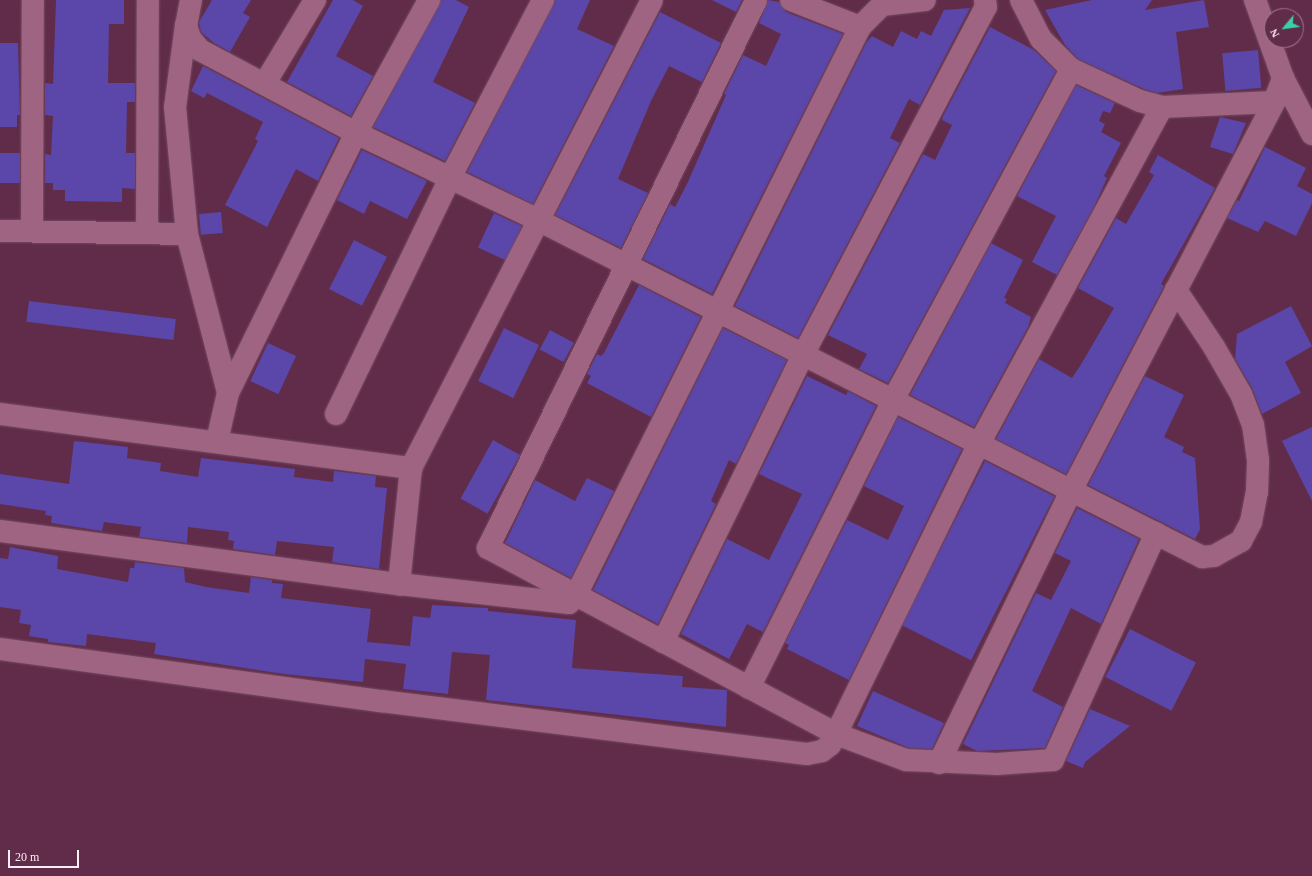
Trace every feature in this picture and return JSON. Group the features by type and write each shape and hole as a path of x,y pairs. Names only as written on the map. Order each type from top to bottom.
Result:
{"street":[{"path":"32,231 34,0"},
{"path":"147,233 148,0"},
{"path":"190,0 175,106 187,234 228,393"},
{"path":"265,83 315,0"},
{"path":"217,441 228,393 356,133 429,0"},
{"path":"336,414 450,178 543,0"},
{"path":"399,584 411,468 652,0"},
{"path":"756,0 488,548 836,734 906,760 939,763 997,764 1053,760 1156,533"},
{"path":"791,0 860,27"},
{"path":"0,530 566,605 576,595 860,27 882,4 925,0"},
{"path":"663,642 803,355 986,7 985,0"},
{"path":"1022,0 1041,39 1071,69 1140,101 1162,107 1274,102"},
{"path":"1255,0 1282,78 1312,134"},
{"path":"186,25 190,38 200,50 265,83 356,133 538,220 1202,557 1214,556 1241,541 1251,522 1257,492 1258,460 1253,425 1241,394 1214,347 1176,290"},
{"path":"749,688 893,400 1071,69"},
{"path":"939,763 1071,490 1274,102 1282,78"},
{"path":"0,649 373,700 807,754 822,751 830,745 836,734 979,444 1162,107"},
{"path":"0,231 187,234"},
{"path":"0,414 217,441 411,468"}],"building":[{"path":"56,0 124,0 124,24 109,24 108,83 135,83 135,102 127,102 126,153 135,153 135,189 122,188 122,202 65,201 65,190 53,190 53,183 45,183 45,154 51,155 53,116 45,115 45,83 53,84"},
{"path":"212,0 251,0 243,13 250,17 230,52 214,43 201,32 199,22"},
{"path":"333,0 353,0 363,6 336,56 373,76 351,116 287,82"},
{"path":"441,0 456,0 469,7 433,82 475,103 445,161 373,127"},
{"path":"555,0 590,0 577,29 614,46 533,204 467,172"},
{"path":"712,0 742,0 736,12"},
{"path":"768,0 779,2 786,12 843,34 712,294 643,259 670,204 675,207 687,184 726,95 724,94 743,55 766,66 781,34 759,23"},
{"path":"1092,0 1152,0 1145,10 1204,0 1209,27 1176,32 1183,89 1157,93 1144,89 1078,59 1065,45 1045,10"},
{"path":"970,8 920,105 909,99 890,138 900,143 798,338 735,306 866,43 872,36 893,47 901,31 917,39 921,31 931,36 944,10"},
{"path":"660,12 721,43 702,82 669,66 651,101 618,179 648,193 621,248 555,215"},
{"path":"990,27 1034,50 1056,71 888,383 859,369 867,354 828,335 923,154 935,160 952,125 942,120 943,116"},
{"path":"0,43 18,43 20,115 17,115 17,127 0,127"},
{"path":"1258,50 1261,88 1225,91 1222,53"},
{"path":"203,66 339,138 318,181 296,169 267,227 225,205 258,141 255,139 263,122 207,93 204,98 191,91"},
{"path":"1076,85 1115,103 1110,113 1103,111 1099,121 1105,124 1101,132 1121,143 1104,176 1107,178 1094,207 1057,275 1032,262 1056,216 1017,196"},
{"path":"1220,117 1246,123 1233,154 1210,147"},
{"path":"1265,147 1306,168 1297,186 1312,194 1312,203 1296,236 1265,221 1258,232 1227,218 1237,200 1239,201"},
{"path":"362,150 427,181 407,219 370,201 364,214 337,200"},
{"path":"0,153 20,153 20,183 0,183"},
{"path":"1158,155 1215,188 1161,284 1164,286 1066,474 996,439 1039,359 1072,378 1114,308 1078,288 1116,218 1126,224 1154,175 1149,172"},
{"path":"221,212 223,233 201,235 199,214"},
{"path":"494,213 522,226 506,261 478,247"},
{"path":"354,240 387,257 362,306 329,289"},
{"path":"991,243 1023,260 1004,298 1007,299 1005,303 1031,317 1028,327 974,427 910,395"},
{"path":"639,285 701,317 651,417 587,383 591,376 587,374 597,354 601,356 604,353"},
{"path":"29,301 176,319 173,340 26,322"},
{"path":"1291,306 1312,346 1285,362 1301,393 1262,414 1252,388 1235,359 1237,334"},
{"path":"504,328 539,345 513,398 478,381"},
{"path":"723,328 787,360 736,464 729,460 711,501 716,504 658,624 593,590"},
{"path":"550,330 574,343 564,362 540,349"},
{"path":"268,343 296,356 278,394 250,381"},
{"path":"807,376 846,395 848,391 876,406 763,632 747,624 729,659 681,634 727,539 769,560 802,494 759,474"},
{"path":"1145,376 1184,395 1164,437 1184,447 1182,452 1195,458 1200,529 1195,539 1088,485"},
{"path":"898,417 962,449 849,680 787,649 789,645 785,643 847,520 888,540 904,506 864,486"},
{"path":"1312,427 1312,501 1282,441"},
{"path":"493,440 520,455 488,514 461,499"},
{"path":"74,441 128,447 127,458 161,463 160,471 198,477 201,458 295,469 294,477 333,482 334,471 376,476 375,487 387,488 379,569 332,562 334,547 277,541 275,555 233,549 234,541 228,540 229,532 188,527 187,543 139,537 141,527 104,522 102,531 51,523 52,516 45,515 46,511 0,504 0,474 69,484"},
{"path":"985,461 1054,496 971,660 901,625"},
{"path":"587,478 614,491 571,578 505,543 535,480 575,501"},
{"path":"1077,508 1139,539 1101,624 1071,608 1032,691 1063,707 1045,748 977,751 963,744 1036,593 1051,600 1071,561 1055,553"},
{"path":"10,547 58,556 57,569 128,582 130,568 134,568 135,562 184,568 185,582 206,587 249,593 251,577 272,580 272,583 283,584 281,598 371,609 367,642 410,646 413,616 430,618 432,605 488,608 488,611 576,620 572,668 683,676 682,687 727,690 726,727 486,700 490,655 452,652 448,694 403,689 406,664 365,659 363,682 284,674 154,654 156,643 87,634 86,646 48,642 48,639 29,636 31,625 19,623 21,610 0,607 0,558 8,559"},
{"path":"1130,629 1196,663 1171,711 1105,677"},
{"path":"873,691 944,723 932,749 909,748 857,726"},
{"path":"1090,709 1130,726 1085,762 1083,768 1066,761"}]}
